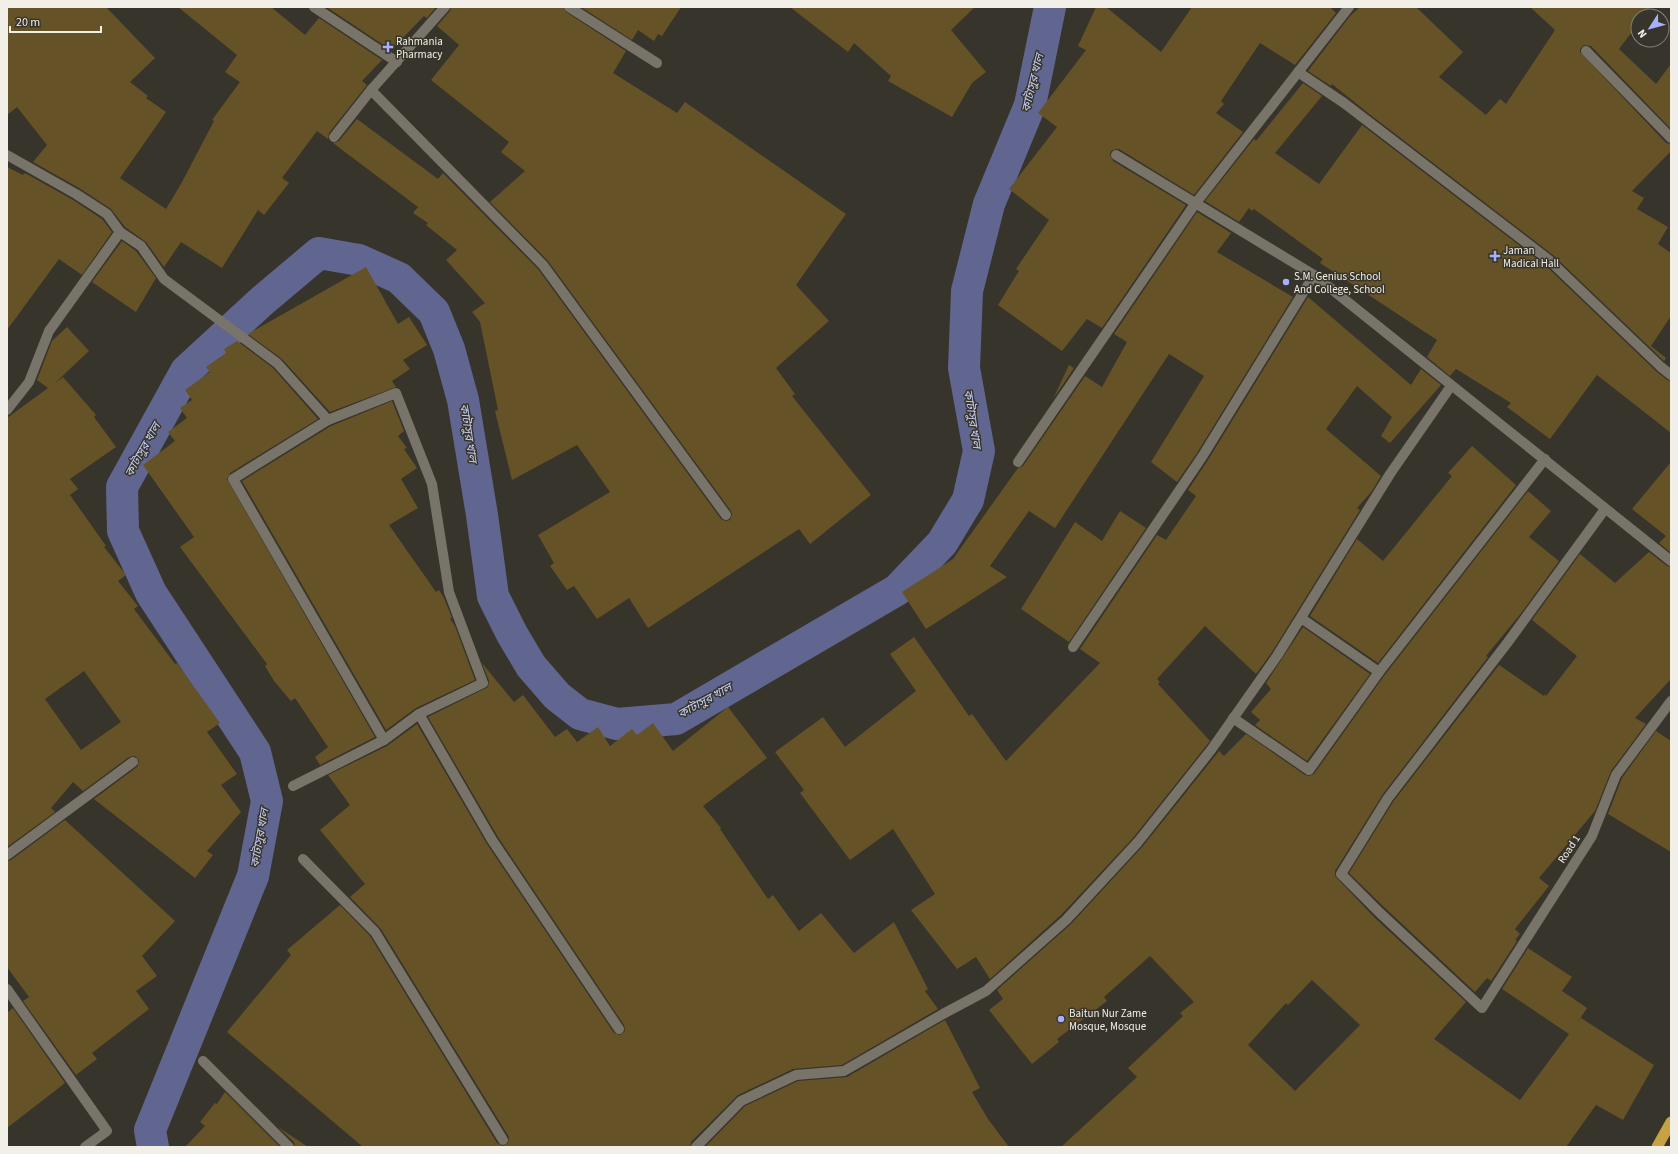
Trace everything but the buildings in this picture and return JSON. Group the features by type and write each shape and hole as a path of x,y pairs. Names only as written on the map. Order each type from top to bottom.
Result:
{"highway":[{"path":"1657,1147 1671,1122"}],"street":[{"path":"314,7 397,62"},
{"path":"334,137 371,90 445,7"},
{"path":"569,7 657,63"},
{"path":"1018,462 1195,204 1349,7"},
{"path":"1586,51 1671,138"},
{"path":"1298,72 1344,103 1549,260 1671,375"},
{"path":"371,90 543,265 726,515"},
{"path":"7,155 76,194 107,214 120,232 141,246 164,279 277,363 328,420"},
{"path":"1116,155 1314,276 1671,561"},
{"path":"7,410 29,382 49,330 120,232"},
{"path":"1073,647 1202,457 1314,276"},
{"path":"696,1147 741,1101 796,1075 844,1071 986,991 1066,920 1138,842 1211,750 1277,656 1390,474 1451,386"},
{"path":"293,786 384,740 420,714 483,683 449,592 432,484 396,393 328,420 233,479 384,740"},
{"path":"1233,718 1309,770 1379,672 1545,459"},
{"name":"Road 1","path":"1605,509 1508,642 1388,798 1341,874 1380,913 1482,1008 1592,836 1616,775 1671,701"},
{"path":"1301,618 1379,672"},
{"path":"420,714 492,840 619,1029"},
{"path":"7,855 133,762"},
{"path":"303,859 375,932 503,1140"},
{"path":"7,989 107,1131 85,1147"},
{"path":"203,1061 289,1147"}],"waterway":[{"name":"কাটাসুর খাল","path":"153,1147 150,1130 253,876 267,801 255,752 151,593 123,531 122,487 186,371 262,301 319,253 359,260 399,278 434,312 449,349 463,400 482,515 493,596 512,634 531,666 557,696 580,714 617,724 676,719 897,590 942,543 968,500 979,451 964,368 967,291 989,204 1030,105 1050,7"}],"place":[{"name":"Rahmania Pharmacy","path":"388,47"},
{"name":"Jaman Madical Hall","path":"1495,256"},
{"name":"S.M. Genius School And College, School","path":"1286,282"},
{"name":"Baitun Nur Zame Mosque, Mosque","path":"1061,1019"}]}
